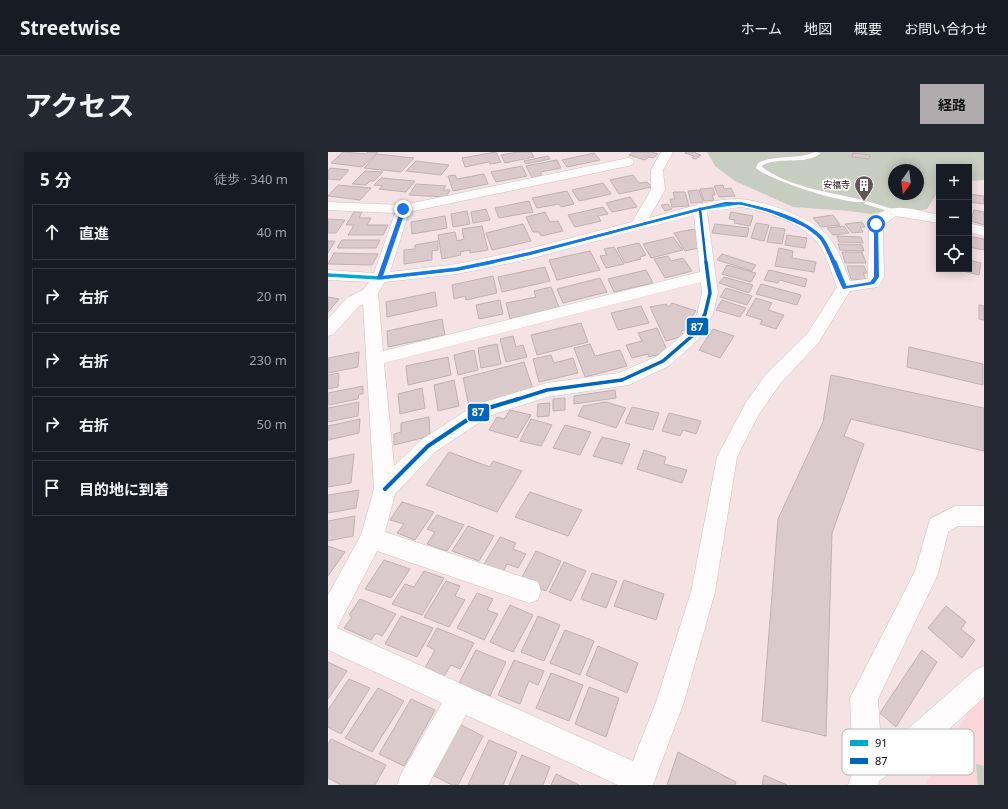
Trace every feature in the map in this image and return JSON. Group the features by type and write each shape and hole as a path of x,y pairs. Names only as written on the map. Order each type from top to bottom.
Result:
{"street":[{"path":"638,225 658,190 657,170 667,152"},
{"path":"612,154 628,162 657,170"},
{"path":"328,206 403,209 628,162"},
{"path":"328,275 375,285 529,254 725,203 742,204 761,208 797,222 821,238 845,287"},
{"path":"328,620 372,538 384,489 376,359 375,285 403,209"},
{"path":"384,489 428,446 482,410 547,390 622,380 663,360 692,336 705,314 710,293 700,209"},
{"path":"328,637 461,697 639,783 670,702 703,592 727,457 752,409 773,379 813,338 845,287 872,283 876,277 876,224 882,218 894,211 936,218"},
{"path":"972,228 984,232"},
{"path":"376,359 708,275"},
{"path":"328,330 353,302 375,285"},
{"path":"865,729 864,698 926,574 938,526 955,516 984,516"},
{"path":"372,538 529,591"},
{"path":"929,729 984,679"},
{"path":"412,785 461,697"}],"lane":[{"path":"818,153 804,159 766,160 760,164 759,168 763,172 783,180 894,211"}],"shaded area":[{"path":"707,152 984,152 984,180 972,181 972,164 936,164 936,195 927,209 919,211 890,208 882,212 871,214 793,207 735,181 715,166"},
{"path":"984,699 984,785 927,785 927,781 931,775 974,775 974,729 958,729 971,708"},
{"path":"976,764 984,766 984,785 978,785"}],"building":[{"path":"343,152 366,154 368,152 378,152 362,167 331,163"},
{"path":"496,152 501,162 490,164 489,162 465,167 462,158"},
{"path":"518,152 531,152 534,157 505,163 501,155"},
{"path":"633,152 651,152 658,154 653,158 649,157 645,160 629,155"},
{"path":"696,152 695,153 701,155 696,159 692,158 694,156 685,153"},
{"path":"594,153 600,160 567,167 562,160"},
{"path":"853,153 870,155 869,159 852,157"},
{"path":"377,154 414,158 401,172 364,168"},
{"path":"548,156 550,159 526,164 524,161"},
{"path":"557,160 561,168 540,172 542,175 532,178 526,166"},
{"path":"416,161 449,165 441,175 406,171"},
{"path":"522,166 527,176 496,182 491,172"},
{"path":"330,168 349,170 340,180 328,179 328,171"},
{"path":"365,171 383,172 374,181 370,181 366,185 352,184"},
{"path":"484,174 488,184 453,191 448,176 455,175 457,179"},
{"path":"633,175 639,183 647,182 652,187 619,194 610,180"},
{"path":"381,178 415,181 406,192 379,189 383,186 374,185"},
{"path":"603,183 611,194 579,201 572,190"},
{"path":"416,184 446,186 443,190 450,190 446,197 409,195"},
{"path":"338,185 371,188 360,200 328,196"},
{"path":"723,185 724,189 731,188 735,196 719,197 714,186"},
{"path":"713,188 715,195 712,195 714,200 704,201 700,189"},
{"path":"699,190 703,202 691,203 688,191"},
{"path":"567,191 574,204 561,207 559,204 537,208 532,198"},
{"path":"673,192 685,192 689,206 672,207 670,199 675,199"},
{"path":"972,194 984,196 984,204 972,202"},
{"path":"630,197 637,207 612,212 606,203"},
{"path":"529,201 533,212 499,218 495,208"},
{"path":"668,204 672,209 665,211 661,205"},
{"path":"603,207 608,214 598,216 601,221 575,227 568,215"},
{"path":"486,209 490,220 473,223 471,212"},
{"path":"974,210 984,212 984,225 972,221"},
{"path":"467,211 470,224 453,227 451,214"},
{"path":"354,212 362,212 359,218 371,218 367,225 388,225 383,235 348,235 354,225 346,225"},
{"path":"545,212 550,222 558,221 563,231 541,236 539,232 533,232 526,217"},
{"path":"731,212 753,216 750,226 734,223 735,220 729,219"},
{"path":"833,215 840,225 821,227 813,218"},
{"path":"445,216 447,228 412,234 411,222"},
{"path":"328,219 345,220 336,233 328,233"},
{"path":"862,222 865,227 860,227 863,232 852,233 845,224"},
{"path":"756,223 769,225 764,241 751,238"},
{"path":"523,224 531,241 492,250 486,233"},
{"path":"715,224 749,228 747,237 712,233"},
{"path":"482,226 488,250 470,253 470,250 460,252 461,255 442,259 438,235 455,232 457,241 464,239 462,229"},
{"path":"844,226 849,233 833,235 827,228"},
{"path":"771,227 785,229 782,244 767,242"},
{"path":"694,229 698,236 699,240 697,240 699,243 696,243 699,248 685,251 674,233"},
{"path":"787,235 807,238 805,248 785,245"},
{"path":"837,236 861,237 863,243 839,242"},
{"path":"673,237 683,250 651,258 643,244"},
{"path":"972,237 984,239 984,250 972,248"},
{"path":"342,240 380,240 376,248 337,248"},
{"path":"328,241 335,241 328,253"},
{"path":"438,241 438,250 432,251 432,260 404,264 404,250 415,249 415,245"},
{"path":"639,243 646,255 640,257 641,259 625,263 617,248"},
{"path":"838,244 862,245 864,251 840,250"},
{"path":"614,247 624,264 606,268 600,256 607,255 604,249"},
{"path":"779,248 793,251 792,258 816,262 814,272 775,266"},
{"path":"590,251 600,270 557,280 549,260"},
{"path":"842,252 862,252 866,263 845,263"},
{"path":"334,253 378,254 372,265 328,264"},
{"path":"722,254 756,265 752,271 717,260"},
{"path":"668,256 671,261 683,258 692,271 665,278 654,259"},
{"path":"972,261 981,263 979,275 968,272 972,272"},
{"path":"727,265 756,273 751,282 722,274"},
{"path":"847,266 864,266 867,273 863,273 866,280 851,279"},
{"path":"545,267 550,281 502,292 498,277"},
{"path":"646,270 653,283 614,292 608,279"},
{"path":"769,270 807,279 805,287 780,280 778,283 764,280"},
{"path":"493,276 497,293 466,300 465,296 454,299 452,285"},
{"path":"724,277 753,285 749,293 719,283"},
{"path":"600,278 607,292 563,303 557,289"},
{"path":"761,284 801,295 797,305 756,294"},
{"path":"551,287 559,307 510,319 506,303 536,297 534,291"},
{"path":"726,288 752,296 747,305 720,297"},
{"path":"435,292 437,306 387,317 386,302"},
{"path":"328,297 339,299 328,312"},
{"path":"756,298 772,303 768,310 784,315 776,329 760,324 762,320 746,315"},
{"path":"500,300 503,314 479,319 476,305"},
{"path":"722,300 746,308 740,317 716,310"},
{"path":"672,303 696,311 688,322 691,328 681,331 684,336 666,341 650,307 666,304 669,307"},
{"path":"979,305 984,306 984,320 979,319"},
{"path":"641,306 649,323 618,330 611,313"},
{"path":"442,319 445,335 388,347 387,331"},
{"path":"581,323 588,342 537,355 531,335"},
{"path":"657,328 668,352 649,357 648,354 632,358 626,345 642,341 638,333"},
{"path":"713,329 734,336 720,358 699,350"},
{"path":"513,336 516,347 523,345 527,357 506,362 500,339"},
{"path":"497,344 501,364 481,368 478,348"},
{"path":"590,344 595,356 620,350 627,366 585,377 574,348"},
{"path":"909,347 983,364 983,385 907,367"},
{"path":"474,350 478,370 458,375 454,355"},
{"path":"359,352 358,367 328,373 328,358"},
{"path":"551,355 554,363 573,358 578,373 539,382 533,359"},
{"path":"448,357 451,375 408,385 406,366"},
{"path":"524,362 533,389 469,406 463,378"},
{"path":"339,373 338,387 328,389 328,375"},
{"path":"831,375 984,408 984,451 851,419 844,436 864,444 832,533 826,736 762,721 778,519 823,422"},
{"path":"454,380 459,406 438,411 434,385"},
{"path":"363,386 363,394 359,394 358,399 328,405 328,393"},
{"path":"422,388 425,408 400,414 398,394"},
{"path":"615,390 616,398 574,404 574,396"},
{"path":"565,398 565,410 553,411 553,399"},
{"path":"359,402 358,416 328,422 328,408"},
{"path":"606,402 626,408 616,428 578,416 583,406"},
{"path":"550,403 549,416 537,417 538,404"},
{"path":"632,407 659,413 653,430 625,423"},
{"path":"510,410 531,415 517,438 489,430 497,417 504,419"},
{"path":"669,413 701,421 696,434 683,430 680,436 662,431"},
{"path":"429,417 430,436 394,445 394,434 401,432 401,423"},
{"path":"360,419 359,433 328,440 328,426"},
{"path":"531,419 552,425 541,446 520,441"},
{"path":"565,425 591,432 580,455 553,448"},
{"path":"602,437 630,444 622,464 593,456"},
{"path":"644,450 666,457 664,464 687,470 682,483 637,469"},
{"path":"449,452 490,467 493,461 522,471 497,512 426,485"},
{"path":"354,454 351,483 328,487 328,459"},
{"path":"359,490 356,508 328,513 328,495"},
{"path":"530,492 582,510 568,536 515,517"},
{"path":"402,502 434,512 415,540 397,533 404,524 390,520"},
{"path":"437,515 464,525 447,551 427,544 435,532 427,529"},
{"path":"355,516 353,536 328,541 328,521"},
{"path":"468,526 494,536 479,561 452,551"},
{"path":"500,537 516,543 513,549 526,554 518,568 507,564 502,574 483,566"},
{"path":"328,546 345,552 328,576"},
{"path":"536,551 561,561 546,591 520,581"},
{"path":"384,560 410,569 391,598 365,589"},
{"path":"564,562 586,571 571,601 549,592"},
{"path":"424,571 444,578 422,615 392,604 405,584 414,587"},
{"path":"592,573 617,581 606,608 581,599"},
{"path":"624,580 664,594 656,620 614,606"},
{"path":"446,581 460,586 455,596 465,600 449,627 424,617"},
{"path":"477,593 493,599 487,610 498,614 484,640 457,628"},
{"path":"360,599 396,614 382,636 376,633 371,640 344,628 352,617 349,615"},
{"path":"510,605 533,615 513,652 490,642"},
{"path":"946,606 966,622 961,629 975,640 962,658 928,628"},
{"path":"401,616 433,628 417,657 385,644"},
{"path":"538,616 560,625 544,661 521,652"},
{"path":"437,628 474,643 460,669 451,665 444,676 425,668 435,650 427,646"},
{"path":"565,630 594,641 580,675 550,663"},
{"path":"598,646 638,663 627,693 586,675"},
{"path":"476,650 506,662 490,696 459,683"},
{"path":"922,650 937,662 896,727 880,713"},
{"path":"514,660 544,671 538,685 529,681 520,704 498,695"},
{"path":"328,662 347,671 328,699"},
{"path":"551,673 583,685 569,721 536,708"},
{"path":"349,679 370,688 341,734 328,727 328,710"},
{"path":"589,687 619,698 606,737 575,724"},
{"path":"378,688 404,701 372,752 345,738"},
{"path":"411,699 435,710 404,766 379,754"},
{"path":"457,723 483,736 458,785 452,785 430,774"},
{"path":"331,739 386,765 375,785 341,785 328,778 328,744"},
{"path":"489,740 517,752 503,785 468,785"},
{"path":"678,752 736,782 735,785 667,785"},
{"path":"522,755 550,767 543,785 509,785"},
{"path":"556,774 579,785 551,785"},
{"path":"764,775 787,785 762,785"}],"transit line":[{"name":"91","path":"328,275 380,278 457,269 529,254 700,209 725,204 740,203 759,207 783,215 815,232 825,243 845,287"},
{"name":"87","path":"385,489 428,446 482,410 547,390 622,380 663,361 692,336 705,314 710,293 700,209"}],"place":[{"name":"安福寺","path":"864,202"}],"route":[{"path":"403,209 380,278 457,269 529,254 725,203 742,204 761,208 797,222 813,231 821,238 845,287 872,283 876,277 876,224"}]}
